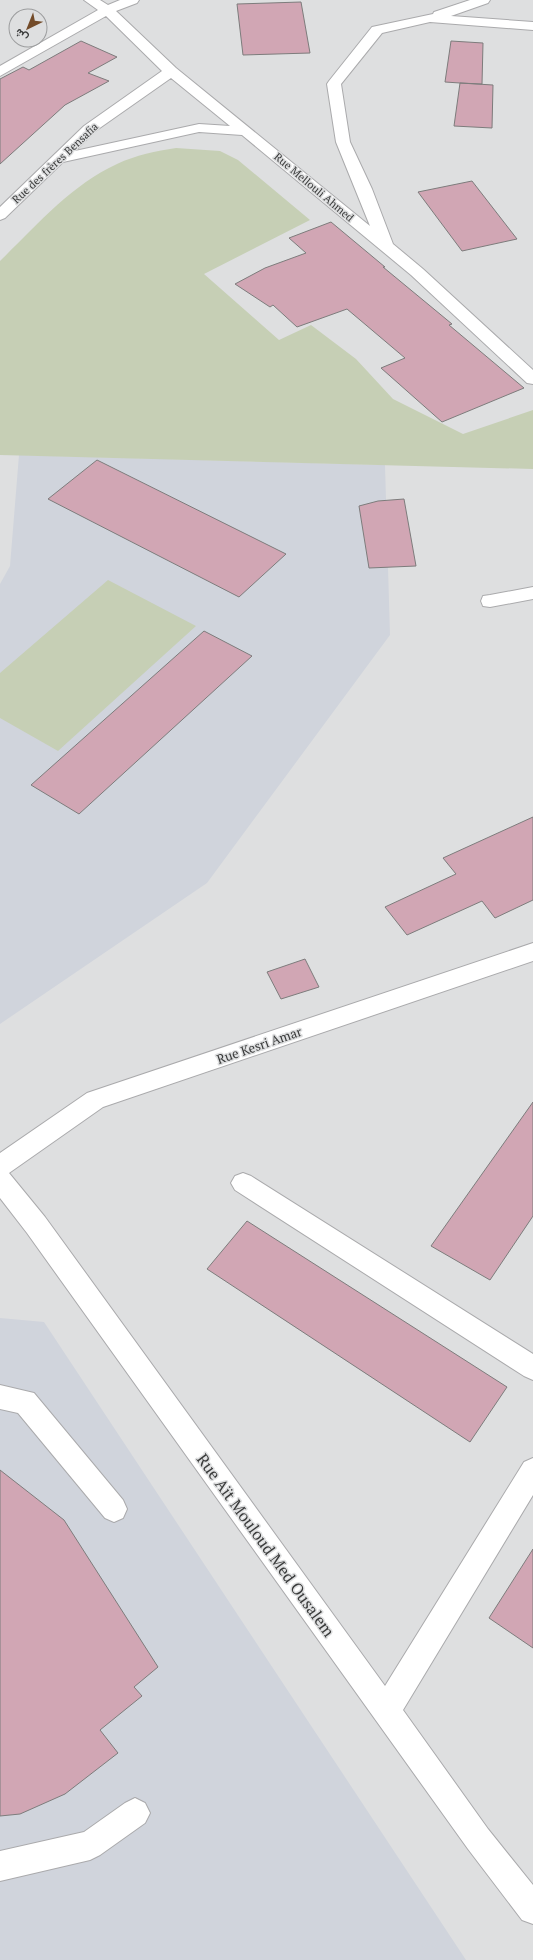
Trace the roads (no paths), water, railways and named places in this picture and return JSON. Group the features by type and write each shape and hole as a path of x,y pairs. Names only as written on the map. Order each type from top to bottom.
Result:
{"street":[{"name":"Rue Mellouli Ahmed","path":"91,0 107,10 171,71 417,272 533,379"},
{"path":"0,72 107,10 132,0"},
{"path":"386,248 364,189 343,142 334,84 377,30 430,18 484,0"},
{"path":"430,18 533,26"},
{"name":"Rue des frères Bensafia","path":"0,215 89,129 171,71"},
{"path":"58,159 199,128 246,131"},
{"path":"490,601 533,593"},
{"name":"Rue Kesri Amar","path":"0,1166 95,1100 533,952"},
{"name":"Rue Aït Mouloud Med Ousalem","path":"0,1180 36,1224 478,1839 533,1909"},
{"path":"243,1183 533,1368"},
{"path":"0,1397 25,1402 114,1509"},
{"path":"386,1711 533,1471"},
{"path":"0,1866 90,1845 135,1813"}]}
